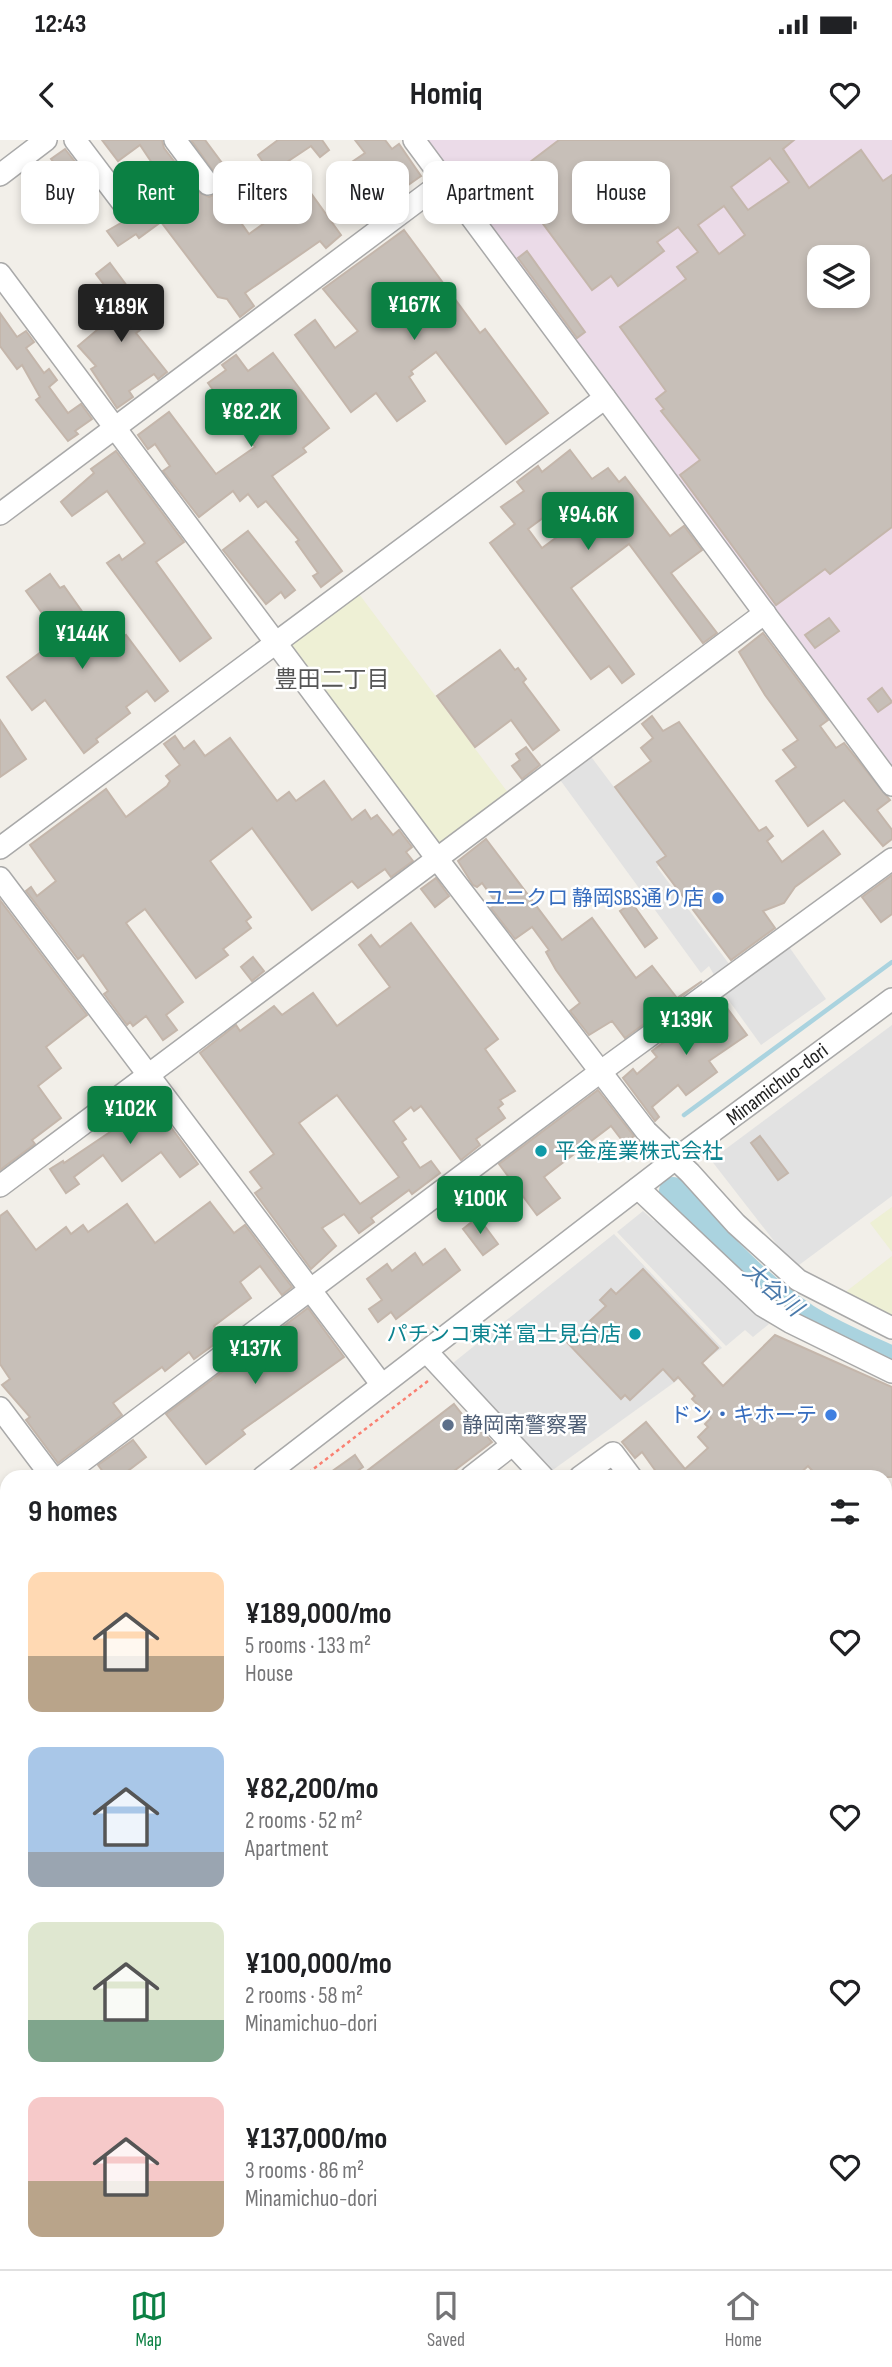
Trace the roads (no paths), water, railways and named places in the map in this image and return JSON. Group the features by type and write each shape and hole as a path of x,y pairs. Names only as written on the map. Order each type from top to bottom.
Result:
{"street":[{"path":"0,175 47,140"},
{"path":"75,140 113,190"},
{"path":"176,140 208,184"},
{"path":"414,140 429,161"},
{"path":"0,514 423,197"},
{"path":"476,224 892,785"},
{"path":"0,274 438,860 600,1072 674,1160 690,1173 736,1224 798,1280 892,1328"},
{"path":"0,848 605,398"},
{"path":"0,1186 765,613"},
{"path":"70,1470 600,1072 892,859"},
{"path":"0,878 382,1385"},
{"name":"Minamichuo-dori","path":"272,1470 674,1160 892,999"},
{"path":"638,1188 763,1306 892,1372"},
{"path":"426,1351 536,1470"},
{"path":"0,1408 47,1470"},
{"path":"480,1470 512,1444"},
{"path":"590,1470 613,1453 626,1470"}],"waterway":[{"path":"684,1115 892,962"},
{"name":"大谷川","path":"673,1191 735,1258 786,1304 826,1329 892,1360"}],"place":[{"name":"ユニクロ 静岡SBS通り店","path":"718,898"},
{"name":"平金産業株式会社","path":"541,1151"},
{"name":"パチンコ東洋 富士見台店","path":"635,1334"},
{"name":"ドン・キホーテ","path":"831,1415"},
{"name":"静岡南警察署","path":"448,1425"}],"district":[{"name":"豊田二丁目","path":"332,679"}]}
